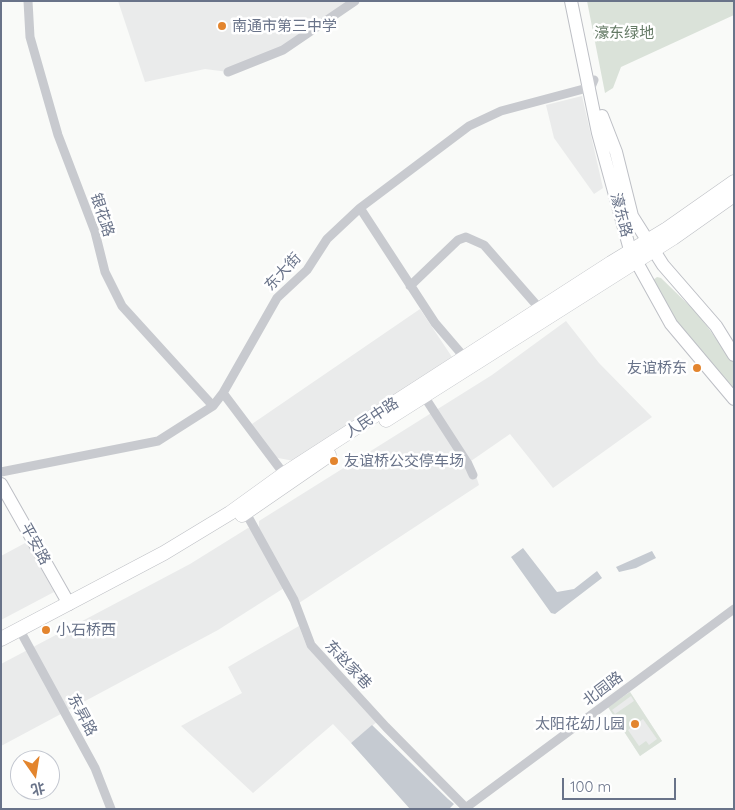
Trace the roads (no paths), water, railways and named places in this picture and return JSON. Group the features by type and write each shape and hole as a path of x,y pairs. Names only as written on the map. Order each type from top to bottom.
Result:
{"main road":[{"name":"濠东路","path":"571,1 591,84 604,125 616,152 632,216 650,245 686,293 716,326 734,354"},
{"name":"濠东路","path":"578,1 598,133 633,256 671,324 734,399"},
{"name":"人民中路","path":"650,245 667,229 734,182"},
{"name":"人民中路","path":"1,648 169,560 246,513 330,455 424,396 633,256 734,195"},
{"name":"人民中路","path":"1,639 164,553 230,514 284,474 540,309 633,256"},
{"name":"平安路","path":"1,484 69,604"}],"street":[{"name":"银花路","path":"28,1 30,37 58,135 92,224 105,272 122,306 213,406"},
{"path":"228,72 283,50 354,1"},
{"name":"东大街","path":"1,472 158,440 213,406 223,393 277,298 307,270 327,239 360,208 469,126 501,111 591,84"},
{"path":"360,208 435,323 465,358"},
{"path":"410,286 458,240 466,237 484,245 540,309"},
{"path":"223,393 233,410 284,474"},
{"path":"424,396 473,475"},
{"name":"东赵家巷","path":"246,513 294,600 311,645 386,727 466,808"},
{"name":"北园路","path":"466,808 734,609"},
{"name":"东昇路","path":"23,636 94,768 111,809"}],"place":[{"name":"南通市第三中学","path":"222,26"},
{"name":"友谊桥东","path":"697,368"},
{"name":"友谊桥公交停车场","path":"334,461"},
{"name":"小石桥西","path":"46,630"},
{"name":"太阳花幼儿园","path":"635,724"}],"park label":[{"name":"濠东绿地","path":"624,33"}]}
